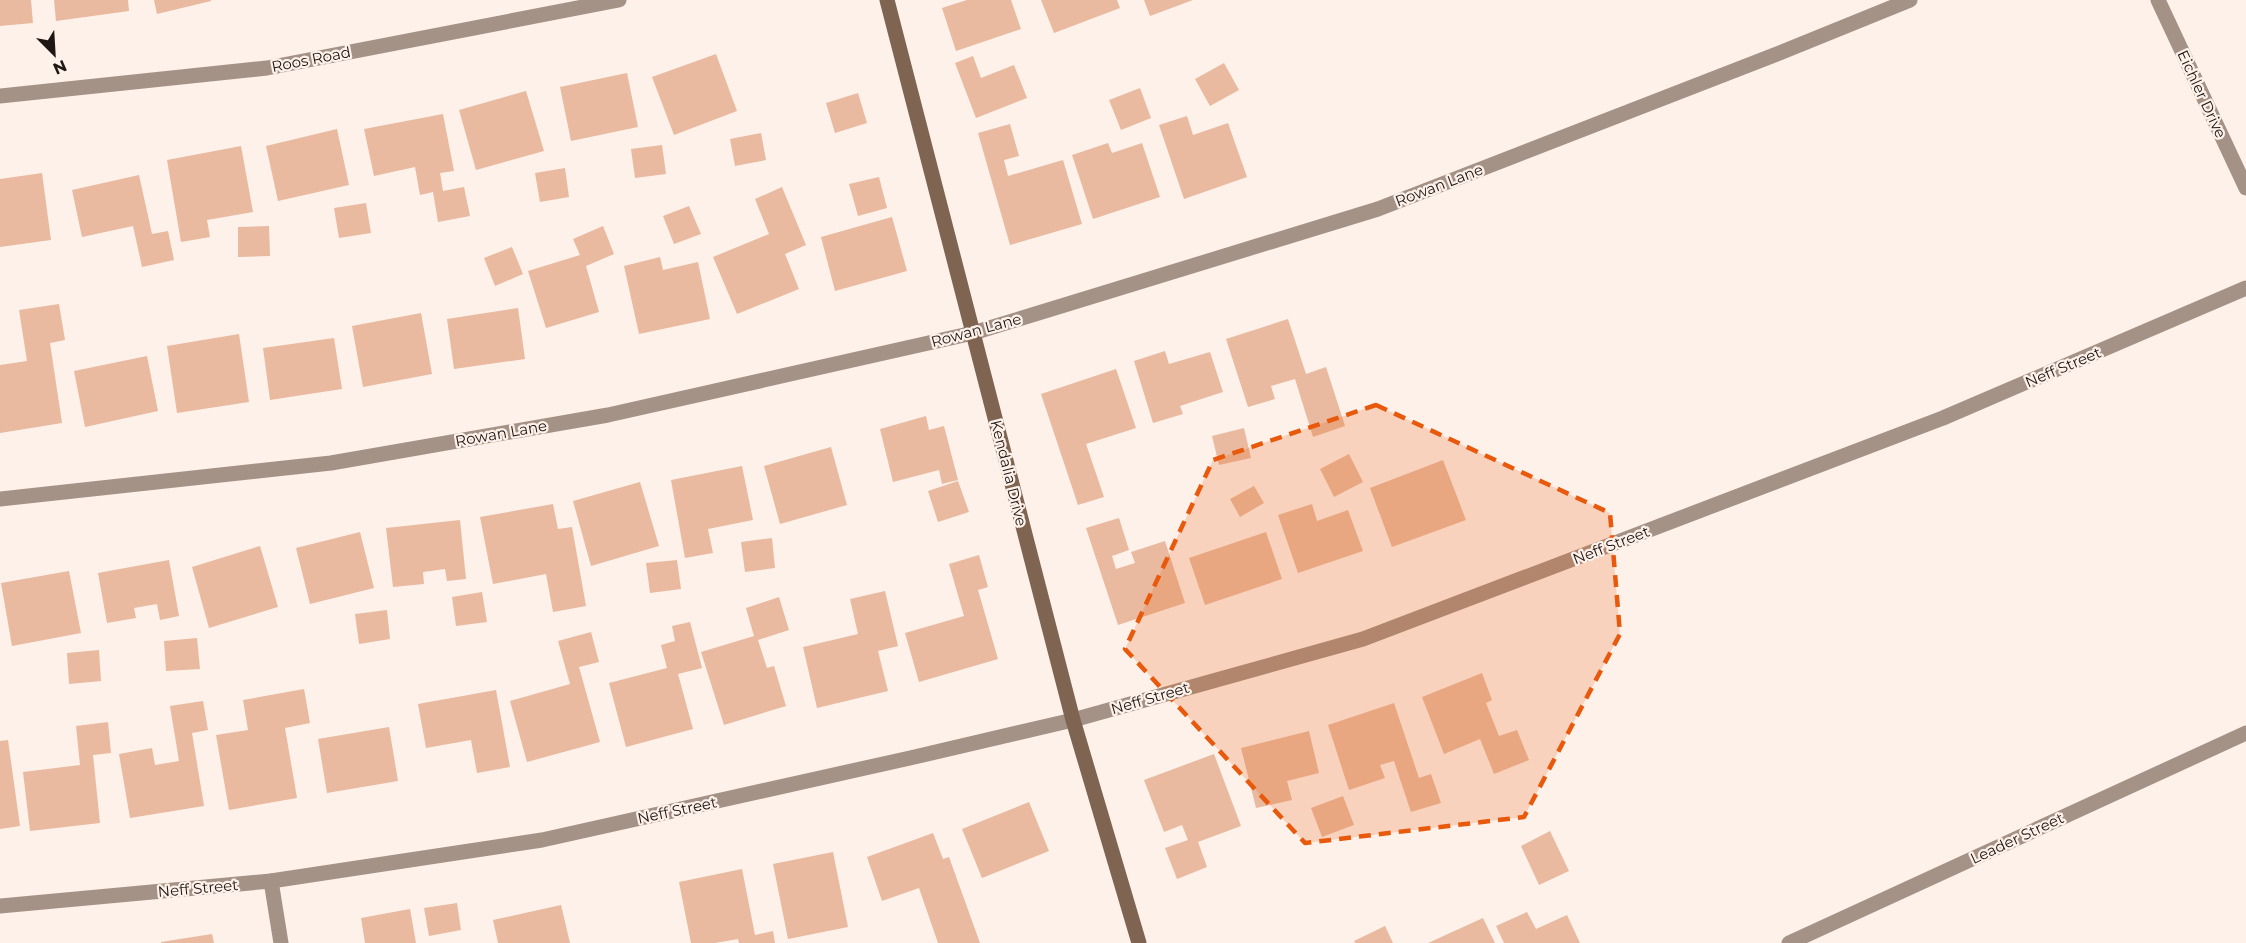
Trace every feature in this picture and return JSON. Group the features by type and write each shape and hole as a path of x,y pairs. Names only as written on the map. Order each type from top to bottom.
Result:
{"street":[{"name":"Roos Road","path":"0,96 267,68 619,0"},
{"name":"Kendalia Drive","path":"887,0 1073,720 1139,943"},
{"name":"Rowan Lane","path":"0,499 331,463 608,415 973,333 1378,209 1910,0"},
{"name":"Eichler Drive","path":"2158,0 2246,188"},
{"name":"Neff Street","path":"0,906 271,881 542,840 1073,720 1363,639 1943,418 2246,288"},
{"name":"Leader Street","path":"1789,943 2246,733"},
{"path":"271,881 281,943"}],"highlighted area":[{"path":"1376,405 1610,513 1620,634 1524,817 1305,843 1125,649 1213,460"}],"building":[{"path":"0,0 31,0 33,23 0,26"},
{"path":"54,0 128,0 129,11 56,21"},
{"path":"154,0 211,0 211,1 157,14"},
{"path":"967,0 1011,0 1021,29 956,51 942,8"},
{"path":"1041,0 1117,0 1120,8 1054,33"},
{"path":"1144,0 1193,0 1150,16"},
{"path":"716,54 737,111 674,135 652,77"},
{"path":"973,56 981,78 1014,65 1027,98 976,118 955,63"},
{"path":"1224,63 1239,90 1210,106 1195,79"},
{"path":"627,73 638,127 571,141 560,87"},
{"path":"1140,88 1151,118 1121,130 1109,100"},
{"path":"526,91 544,151 476,170 459,110"},
{"path":"858,93 867,123 835,133 826,103"},
{"path":"443,114 454,171 440,173 443,191 464,187 470,216 438,222 433,192 420,195 415,167 374,176 364,129"},
{"path":"1187,116 1193,135 1228,123 1247,177 1184,199 1159,125"},
{"path":"1010,124 1019,156 1004,160 1008,176 1063,160 1082,224 1010,245 978,133"},
{"path":"337,129 349,185 278,201 266,146"},
{"path":"761,133 766,160 735,166 730,139"},
{"path":"1108,143 1112,153 1142,143 1160,197 1093,219 1072,155"},
{"path":"662,145 666,174 635,178 631,149"},
{"path":"241,146 253,212 207,220 210,237 181,242 167,160"},
{"path":"565,168 569,197 540,202 535,173"},
{"path":"42,173 51,240 0,247 0,179"},
{"path":"139,175 152,234 168,231 174,260 142,267 133,226 82,237 72,190"},
{"path":"879,177 887,208 858,216 849,184"},
{"path":"782,187 806,245 785,254 799,289 737,314 713,257 769,234 755,199"},
{"path":"366,203 371,233 339,238 334,208"},
{"path":"689,206 701,234 674,244 663,216"},
{"path":"892,217 907,271 835,291 821,237"},
{"path":"269,226 270,256 238,257 238,227"},
{"path":"603,226 614,254 586,266 599,312 546,328 528,271 580,255 573,239"},
{"path":"512,247 523,274 495,286 484,258"},
{"path":"660,257 663,270 698,262 710,319 639,334 624,266"},
{"path":"59,304 65,340 50,343 62,423 0,433 0,365 27,361 19,310"},
{"path":"518,308 525,359 454,369 447,319"},
{"path":"421,313 432,374 363,387 352,326"},
{"path":"1288,319 1306,374 1326,367 1345,426 1313,437 1295,379 1271,386 1275,399 1248,407 1226,339"},
{"path":"239,334 249,402 177,413 167,346"},
{"path":"334,338 342,389 270,400 263,348"},
{"path":"1165,351 1169,364 1210,352 1223,392 1180,406 1183,414 1153,423 1134,361"},
{"path":"147,356 158,411 85,427 74,371"},
{"path":"1116,369 1136,428 1086,444 1104,497 1078,505 1041,394"},
{"path":"926,416 929,430 944,426 958,480 942,484 939,470 893,482 880,429"},
{"path":"1244,428 1251,458 1219,465 1212,436"},
{"path":"831,447 847,505 780,524 764,466"},
{"path":"1349,454 1363,482 1334,497 1320,469"},
{"path":"1443,460 1466,520 1392,547 1370,488"},
{"path":"742,466 753,520 708,529 713,553 685,558 671,480"},
{"path":"958,481 969,512 938,522 928,491"},
{"path":"640,482 659,546 591,566 573,501"},
{"path":"1254,486 1264,503 1240,517 1230,499"},
{"path":"553,504 558,529 572,527 586,606 553,612 546,574 493,584 480,517"},
{"path":"1312,504 1317,521 1348,510 1363,551 1298,573 1278,515"},
{"path":"1119,518 1129,550 1112,556 1116,569 1135,563 1131,552 1165,541 1185,603 1118,625 1086,528"},
{"path":"460,520 466,579 447,581 445,569 423,572 424,584 393,587 386,528"},
{"path":"360,532 374,588 310,604 296,548"},
{"path":"1266,532 1282,579 1205,605 1189,558"},
{"path":"772,538 775,568 745,572 741,542"},
{"path":"260,546 278,607 209,628 192,567"},
{"path":"979,555 988,587 978,590 998,659 919,682 905,633 964,616 949,564"},
{"path":"169,560 179,616 160,620 157,604 134,608 136,618 107,623 98,573"},
{"path":"677,560 681,589 650,593 646,563"},
{"path":"69,571 81,633 12,646 1,583"},
{"path":"885,591 898,646 878,651 888,691 817,708 803,647 858,634 850,599"},
{"path":"482,592 487,622 456,626 452,597"},
{"path":"779,597 789,630 758,640 767,668 774,666 786,706 724,725 701,652 754,636 746,608"},
{"path":"387,610 390,639 359,644 355,614"},
{"path":"690,622 702,668 678,674 693,729 626,747 609,683 667,668 661,645 675,641 672,626"},
{"path":"591,632 599,662 579,667 600,742 527,762 510,701 570,684 558,641"},
{"path":"197,638 200,669 166,671 164,641"},
{"path":"99,650 101,681 69,684 67,653"},
{"path":"1482,673 1492,700 1486,703 1499,736 1517,730 1529,760 1494,774 1480,739 1444,754 1422,697"},
{"path":"304,689 310,723 285,728 297,798 229,810 216,735 248,730 243,700"},
{"path":"496,690 510,767 477,773 471,740 426,748 418,704"},
{"path":"203,701 208,730 192,733 204,806 130,818 119,754 152,748 155,765 179,761 170,706"},
{"path":"1394,703 1419,778 1431,774 1441,803 1411,812 1394,761 1380,765 1385,778 1349,790 1328,725"},
{"path":"108,722 111,753 93,755 100,823 30,831 23,772 80,765 76,726"},
{"path":"389,727 398,781 327,793 318,739"},
{"path":"1309,731 1319,773 1287,781 1292,800 1256,808 1241,748"},
{"path":"8,740 20,826 0,829 0,741"},
{"path":"1214,754 1241,826 1198,842 1207,867 1177,879 1165,848 1188,840 1182,825 1164,832 1144,780"},
{"path":"1343,796 1354,825 1322,837 1311,808"},
{"path":"1029,802 1049,851 982,878 962,829"},
{"path":"1550,831 1569,871 1539,885 1521,846"},
{"path":"933,833 943,859 949,857 980,943 938,943 919,888 882,901 867,857"},
{"path":"833,852 848,927 788,939 773,864"},
{"path":"742,869 755,935 773,931 775,943 739,943 738,939 715,943 691,943 679,882"},
{"path":"457,903 461,930 429,936 424,908"},
{"path":"561,905 570,943 498,943 493,920"},
{"path":"410,909 416,943 365,943 361,918"},
{"path":"1527,912 1536,929 1567,915 1580,943 1504,943 1496,926"},
{"path":"1483,918 1495,943 1428,943"},
{"path":"1385,926 1393,943 1355,943 1354,941"},
{"path":"212,934 214,943 161,943 161,942"}]}
